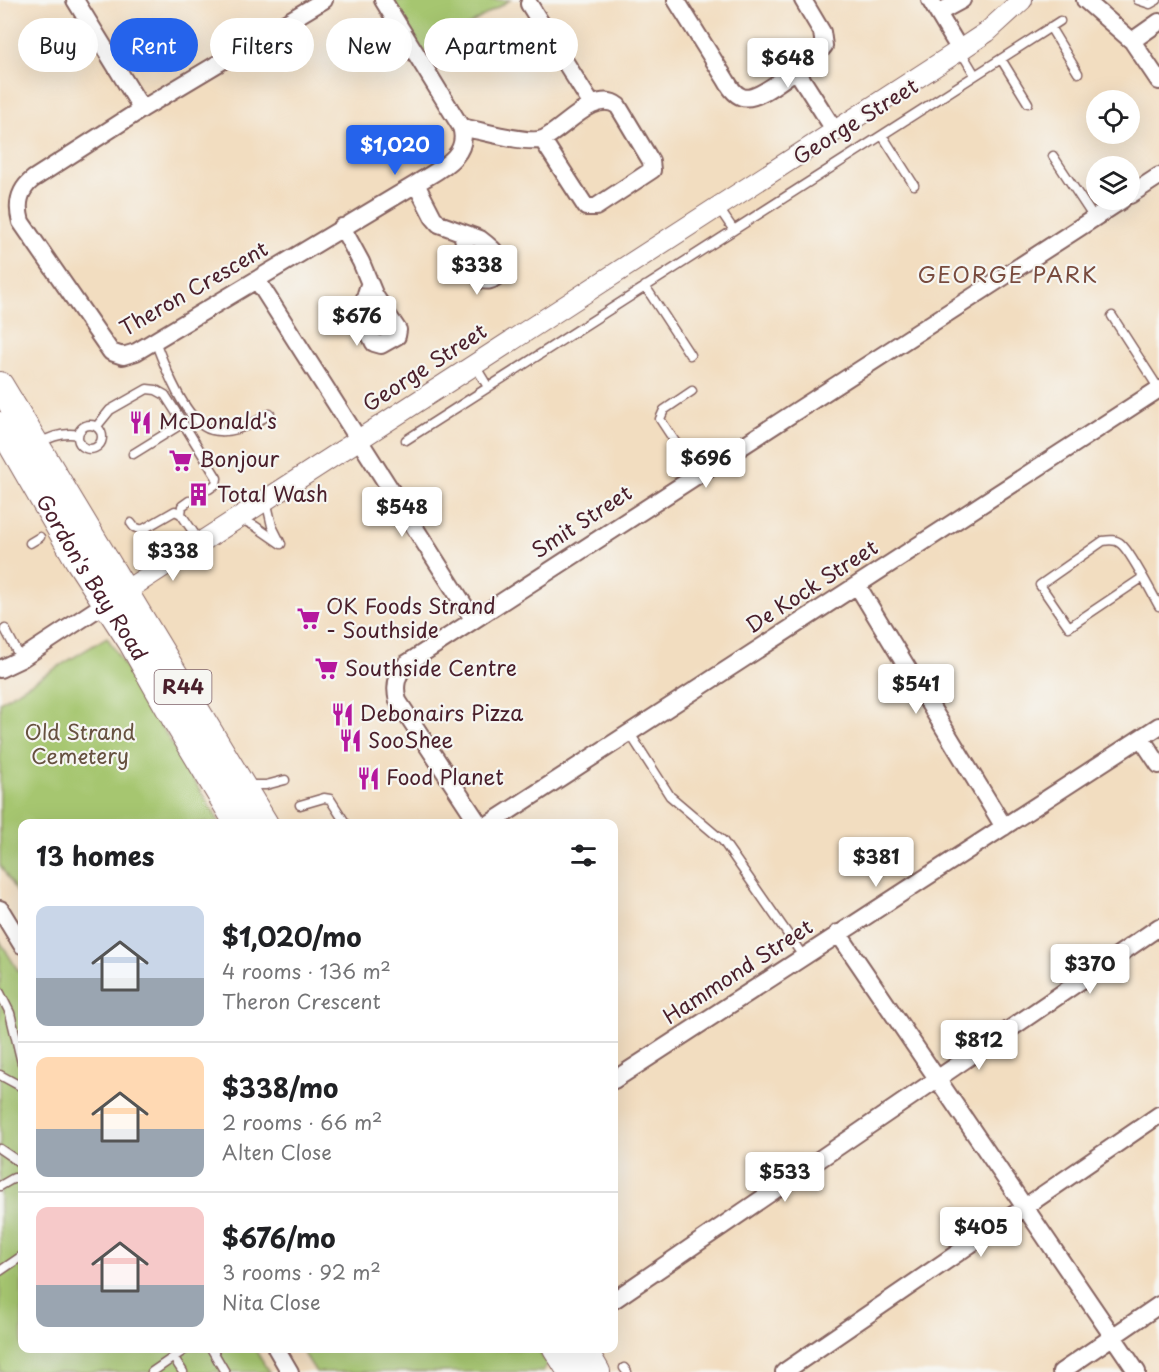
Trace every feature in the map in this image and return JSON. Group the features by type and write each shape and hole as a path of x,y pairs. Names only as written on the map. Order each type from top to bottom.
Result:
{"main road":[{"name":"Gordon's Bay Road","path":"0,385 7,430 78,560 116,597 132,643 235,819"},
{"name":"Gordon's Bay Road","path":"7,430 36,445 116,597 241,783 261,819"},
{"path":"564,1353 587,1367"}],"street":[{"path":"75,0 142,109"},
{"name":"Theron Crescent","path":"324,0 142,109 33,178 23,189 18,209 21,222 106,348 117,354 127,355 136,352 416,184 458,155 464,139 461,127"},
{"path":"383,0 461,127 528,140 542,139 592,105 606,100 613,101 651,161 652,167 650,173 596,207 586,207 542,139"},
{"path":"676,0 734,92 742,98 751,98 762,93 814,58 824,46 822,32 802,0"},
{"path":"960,50 934,7 962,0"},
{"name":"George Street","path":"0,669 21,659 960,50 987,32 1022,0"},
{"path":"1085,0 1132,42 1159,81"},
{"path":"529,4 592,105"},
{"path":"1132,42 1159,22"},
{"path":"796,70 835,131"},
{"path":"1140,188 1159,176"},
{"path":"416,184 439,224 480,239 504,263 504,270 501,274 491,281 482,280 467,255 462,233"},
{"name":"Smit Street","path":"476,819 402,708 396,693 398,677 406,664 1106,210"},
{"path":"342,227 362,262 369,285 399,334 381,345 374,343 365,324 363,301 369,285"},
{"path":"257,280 473,619"},
{"name":"De Kock Street","path":"497,819 1159,389"},
{"path":"857,585 1004,827"},
{"name":"Hammond Street","path":"618,1077 1159,726"},
{"path":"1142,738 1159,765"},
{"path":"0,909 18,938"},
{"path":"618,1297 1159,927"},
{"path":"838,933 1137,1372"},
{"path":"784,1372 1159,1115"},
{"path":"1061,1372 1159,1305"},
{"path":"279,1353 290,1372"}],"lane":[{"path":"1138,0 1150,4 1157,0"},
{"name":"George Street","path":"406,440 1060,21"},
{"path":"1050,27 1078,73"},
{"path":"960,50 975,75"},
{"path":"1001,59 1028,103"},
{"path":"882,135 914,184"},
{"path":"1053,156 1094,218"},
{"path":"718,207 733,229"},
{"path":"645,286 690,355"},
{"path":"1112,316 1159,389"},
{"path":"155,341 174,386 196,420 204,427 214,431 227,430 244,426 270,414"},
{"path":"474,364 488,387"},
{"path":"97,426 110,410 147,389 165,394 217,478 216,484 208,489"},
{"path":"692,391 664,410 660,419 697,475"},
{"path":"132,454 183,423"},
{"path":"92,424 97,426 102,439 93,449 83,447 78,435 83,426 92,424"},
{"path":"36,445 50,438 78,435"},
{"path":"238,518 255,526 281,544 272,526 266,500"},
{"path":"189,501 182,506 182,514 200,542"},
{"path":"131,523 142,530 175,511 182,514"},
{"path":"30,543 40,537"},
{"path":"1143,578 1069,627 1040,585 1103,541 1108,540 1119,542 1123,546 1143,578 1159,606"},
{"path":"5,629 21,659"},
{"path":"629,732 670,796 723,841 802,956"},
{"path":"241,783 266,785 285,780"},
{"path":"300,805 324,798 330,799 343,819"},
{"path":"0,993 10,1013 18,1046"},
{"path":"0,1075 18,1085"},
{"path":"0,1149 18,1161"},
{"path":"0,1186 14,1178 18,1178"},
{"path":"0,1271 18,1259"},
{"path":"152,1372 181,1353"},
{"path":"214,1353 225,1372"},
{"path":"174,1358 183,1372"}],"green space":[{"path":"390,0 510,0 480,18 424,18 423,53 412,35 412,18 401,18"},
{"name":"Old Strand Cemetery","path":"107,637 218,819 18,819 18,894 0,865 0,702"},
{"path":"0,941 18,970 18,1353 257,1353 269,1372 0,1372"},
{"path":"304,1353 541,1353 547,1363 543,1372 316,1372"}],"place":[{"name":"McDonald's","path":"141,422"},
{"name":"Bonjour","path":"181,460"},
{"name":"Total Wash","path":"199,495"},
{"name":"OK Foods Strand - Southside","path":"308,619"},
{"name":"Southside Centre","path":"327,669"},
{"name":"Debonairs Pizza","path":"342,714"},
{"name":"SooShee","path":"350,741"},
{"name":"Food Planet","path":"368,778"}],"district":[{"name":"GEORGE PARK","path":"1008,275"}]}
